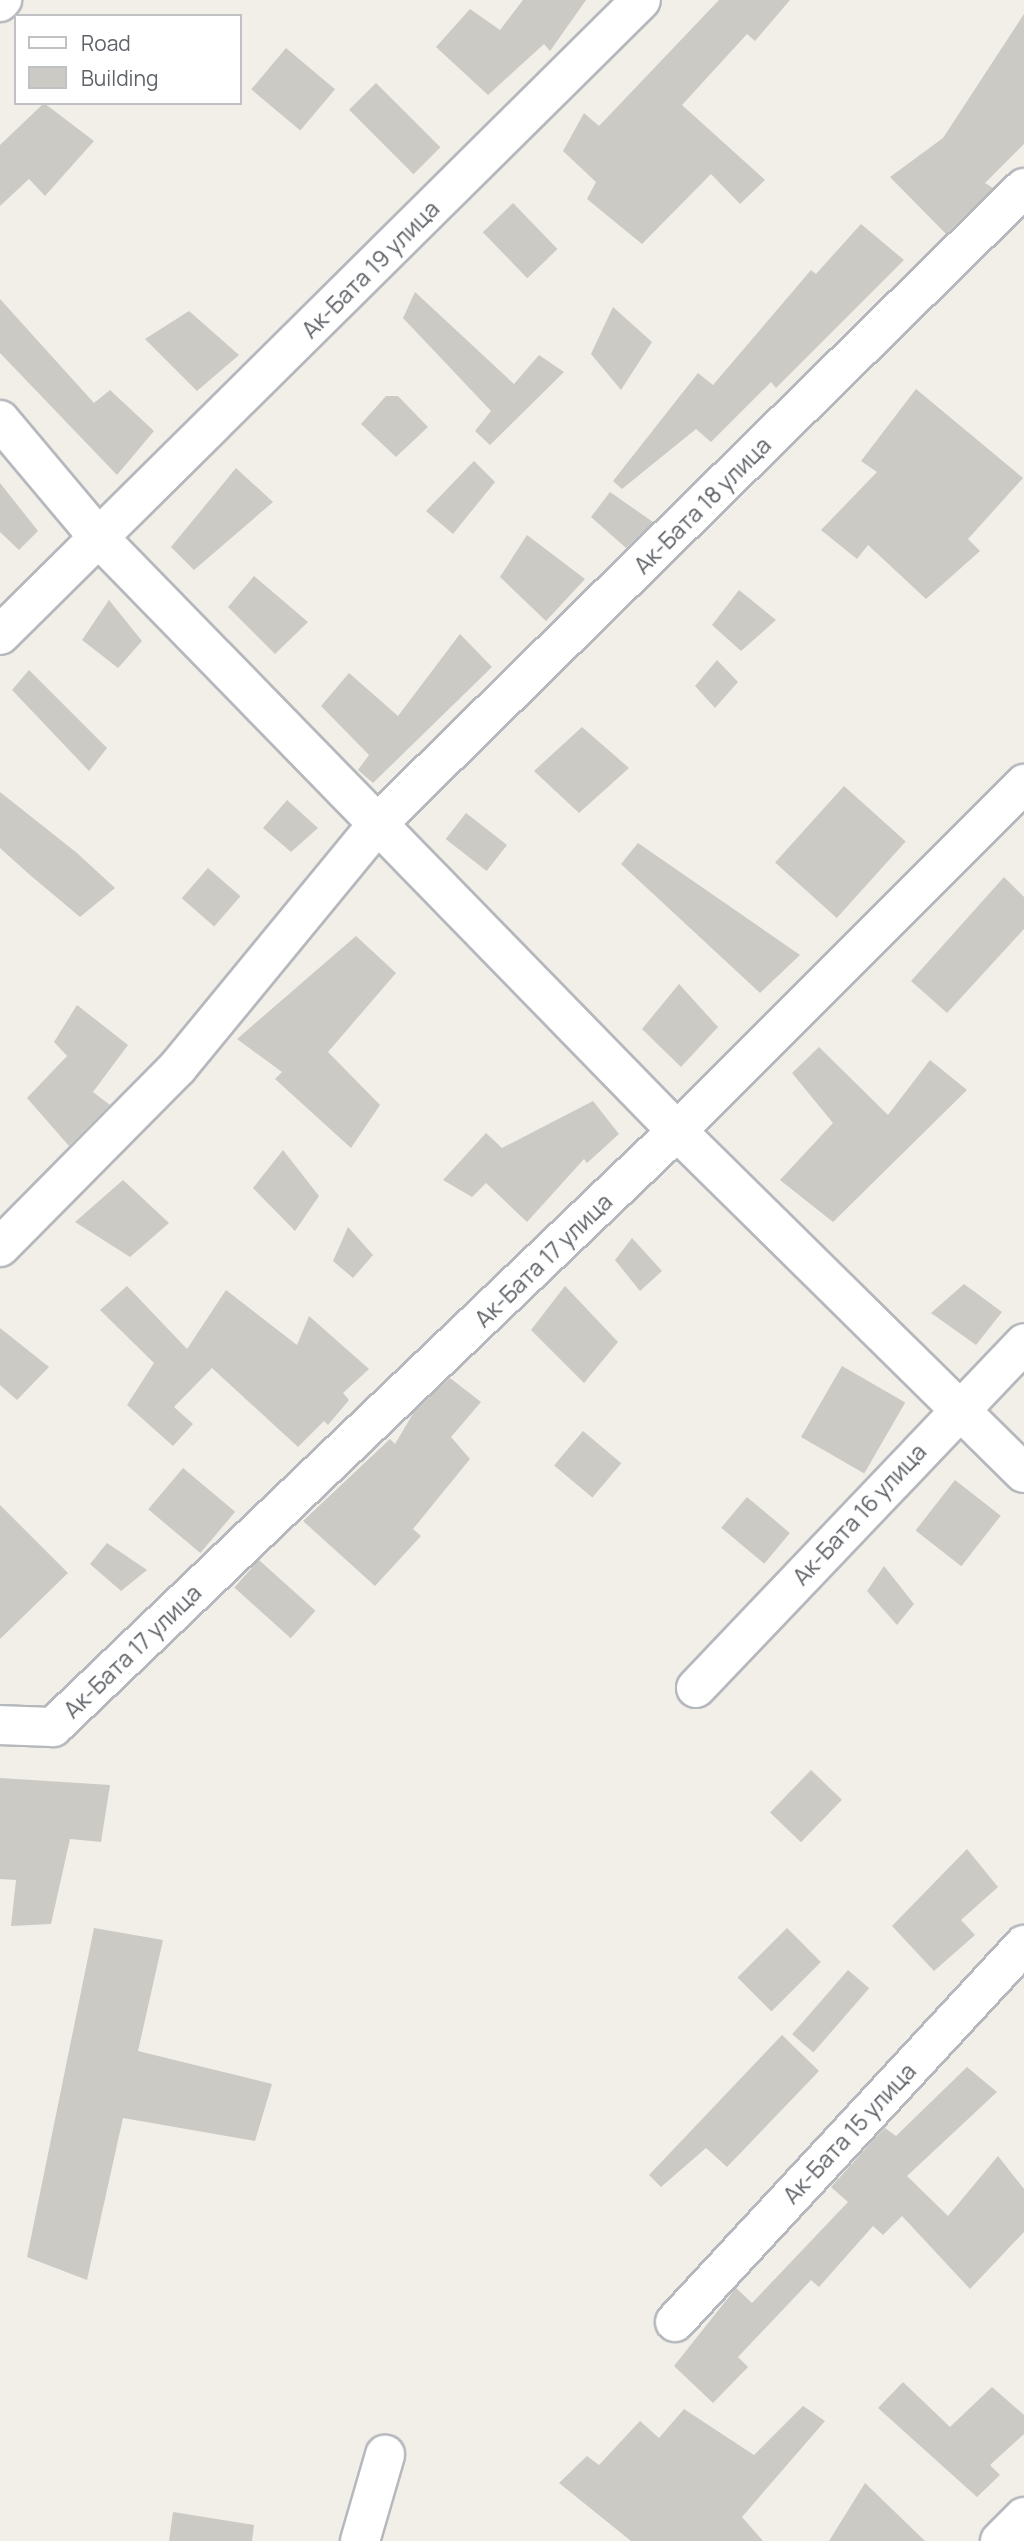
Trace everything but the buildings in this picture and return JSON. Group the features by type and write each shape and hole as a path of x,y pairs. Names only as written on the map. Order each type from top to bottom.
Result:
{"street":[{"name":"Ак-Бата 19 улица","path":"0,635 100,539 641,0"},
{"name":"Ак-Бата 18 улица","path":"0,1247 178,1067 380,821 1024,188"},
{"path":"0,419 100,539 380,821 677,1131 1024,1473"},
{"name":"Ак-Бата 17 улица","path":"0,1724 53,1727 677,1131 1024,784"},
{"name":"Ак-Бата 16 улица","path":"696,1688 959,1407 1024,1343"},
{"name":"Ак-Бата 15 улица","path":"675,2322 1024,1945"},
{"path":"359,2541 385,2455"},
{"path":"1000,2541 1024,2517"}]}
